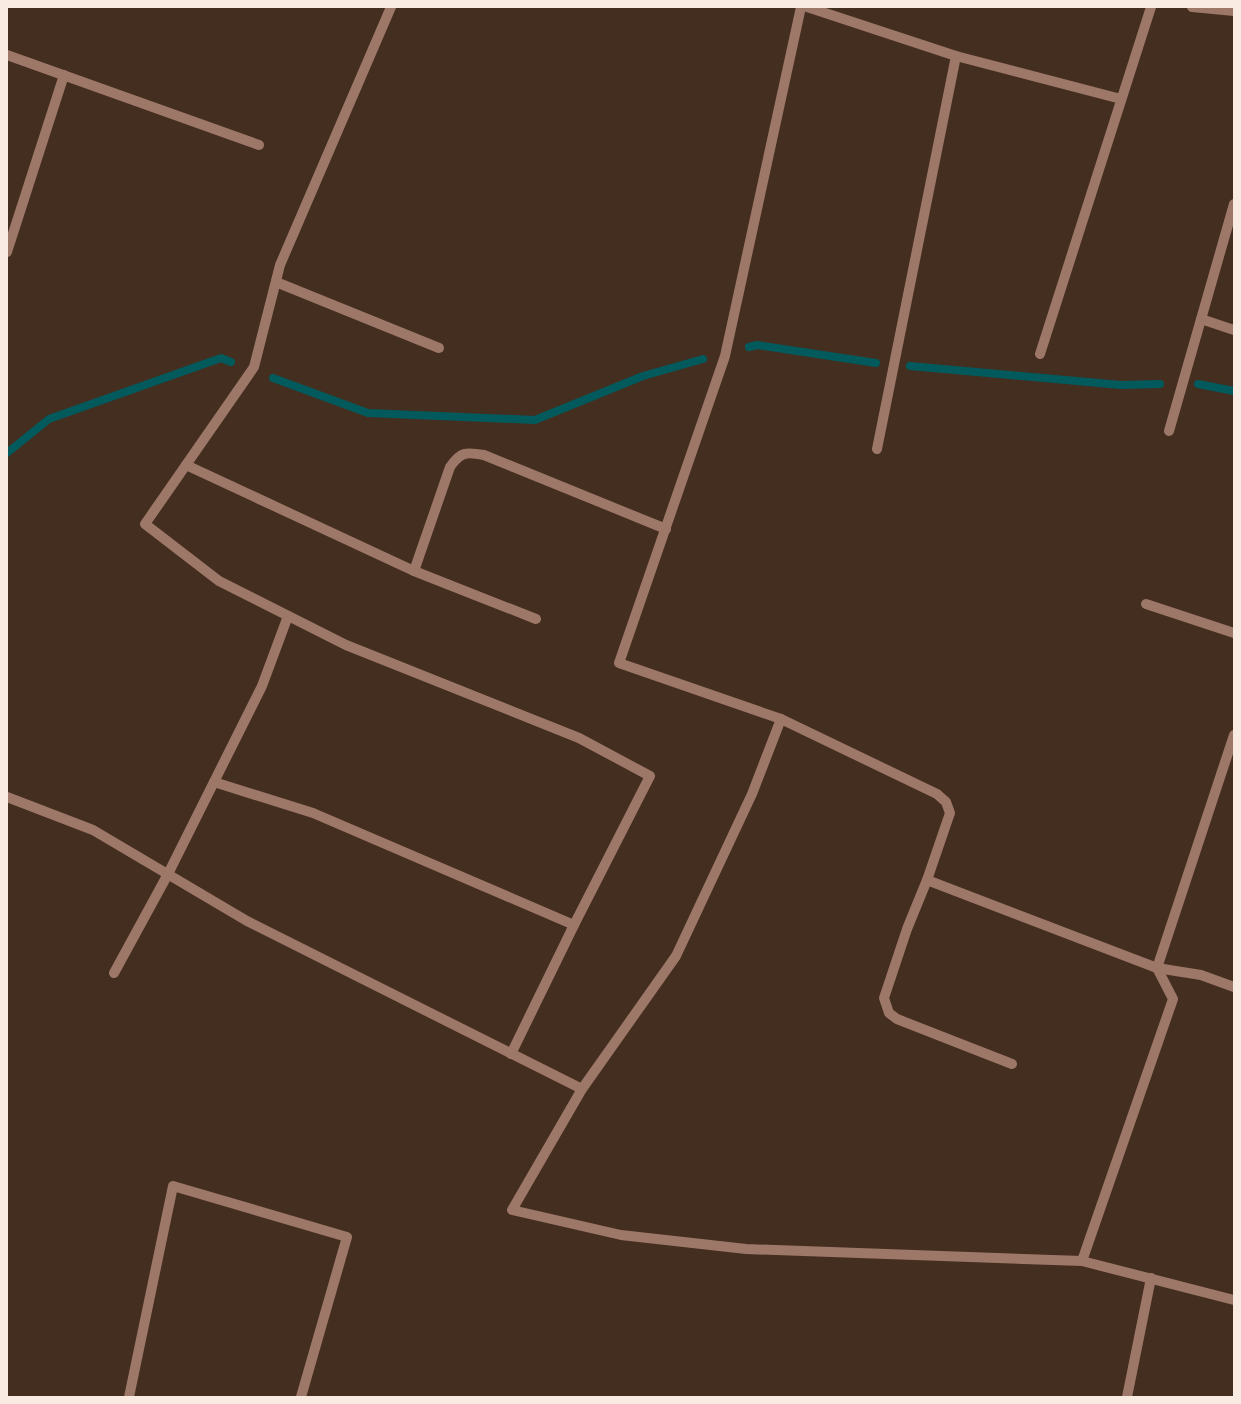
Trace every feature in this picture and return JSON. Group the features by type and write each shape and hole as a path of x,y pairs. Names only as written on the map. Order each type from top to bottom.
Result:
{"street":[{"path":"391,7 280,265 254,367 145,524 219,581 346,645 579,738 650,776 574,925 511,1054"},
{"path":"801,7 725,356 619,663 781,719 937,794 946,802 950,813 927,880 907,928 884,998 889,1013 897,1019 1012,1064"},
{"path":"807,7 956,56 1121,99"},
{"path":"1040,354 1151,7"},
{"path":"1192,7 1234,11"},
{"path":"7,55 258,144"},
{"path":"877,449 956,56"},
{"path":"7,252 64,75"},
{"path":"1169,431 1201,319 1232,219 1234,204"},
{"path":"276,282 439,348"},
{"path":"1201,319 1234,330"},
{"path":"414,571 450,467 457,457 468,453 484,455 666,529"},
{"path":"186,465 414,571 536,619"},
{"path":"1146,604 1234,633"},
{"path":"114,973 168,874 262,686 288,616"},
{"path":"781,719 752,794 676,956 582,1089 512,1210 621,1234 746,1249 1082,1261 1234,1300"},
{"path":"1082,1261 1173,999 1157,968 1234,735"},
{"path":"214,782 313,813 574,925"},
{"path":"7,797 93,830 247,921 582,1089"},
{"path":"927,880 1157,968 1201,975 1234,987"},
{"path":"129,1397 173,1186 347,1237 301,1397"},
{"path":"1127,1397 1151,1278"}],"waterway":[{"path":"749,347 757,345 876,363"},
{"path":"7,453 49,419 221,358 231,362"},
{"path":"273,378 368,413 535,420 643,376 703,359"},
{"path":"910,366 1121,385 1160,384"},
{"path":"1198,384 1234,391"}]}
